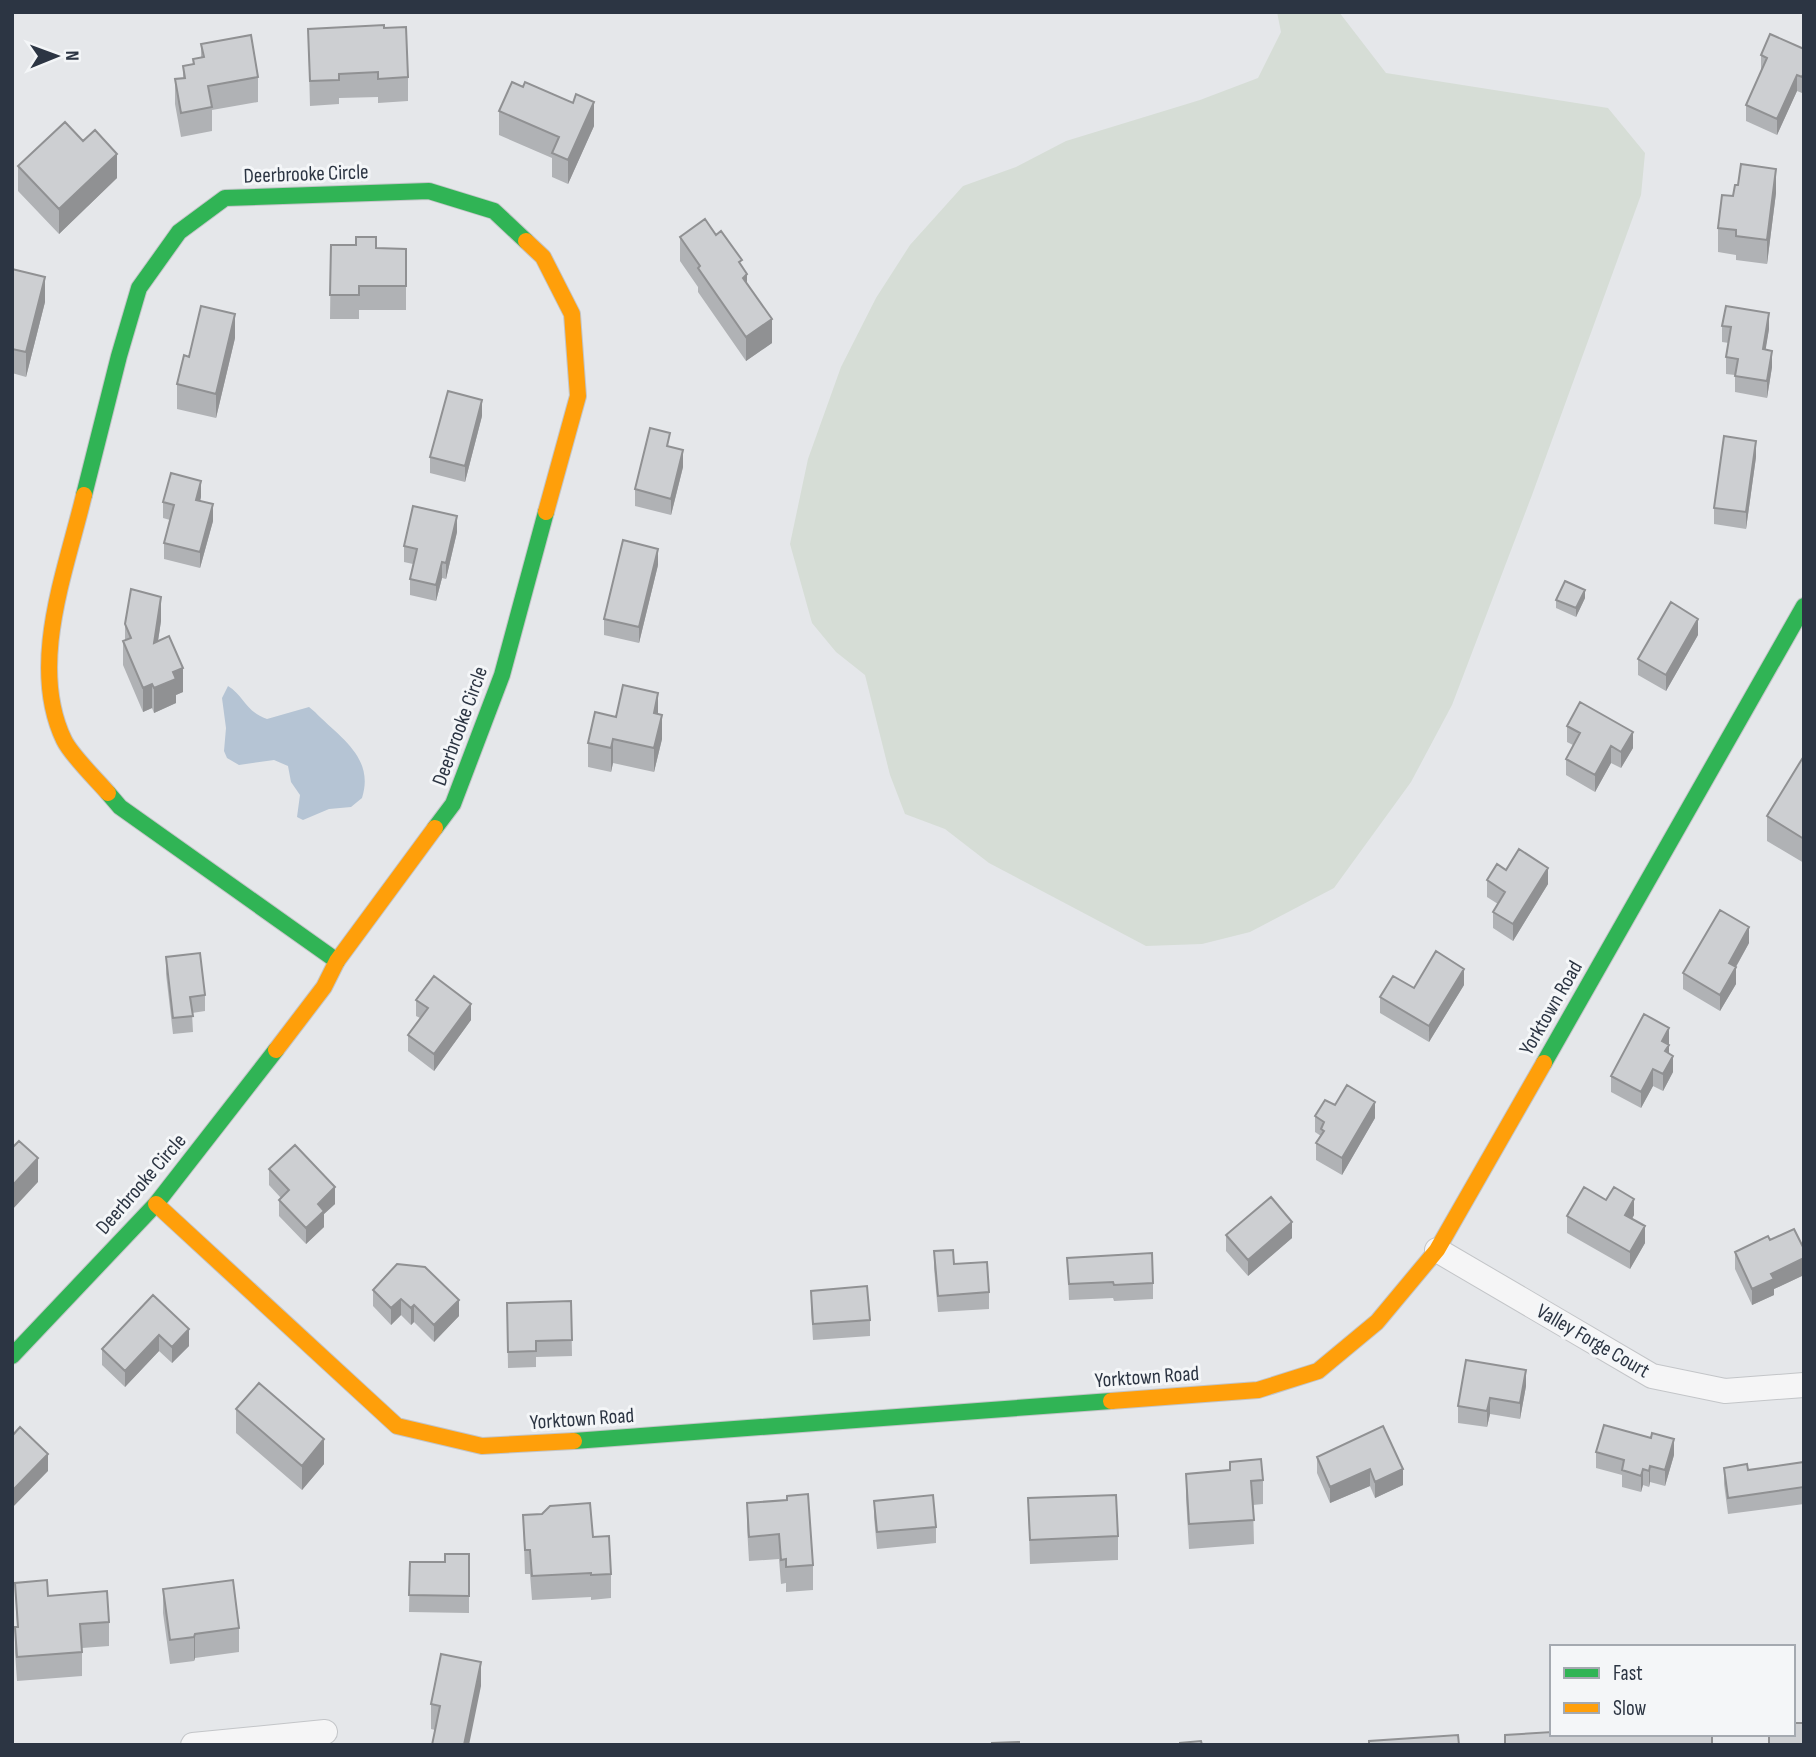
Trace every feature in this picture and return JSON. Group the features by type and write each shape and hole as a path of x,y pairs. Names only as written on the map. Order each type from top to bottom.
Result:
{"street":[{"name":"Deerbrooke Circle","path":"12,1356 156,1204 316,998 337,961 453,804 502,676 578,396 572,314 543,257 494,211 429,191 225,198 179,232 139,288 118,356 49,638 48,689 64,741 120,807 337,961"},
{"name":"Yorktown Road","path":"156,1204 397,1426 482,1446 1258,1390 1318,1371 1377,1322 1437,1250 1804,606"},
{"name":"Valley Forge Court","path":"1437,1250 1652,1376 1726,1391 1804,1385"},
{"path":"193,1745 325,1732"}],"shaded area":[{"path":"1277,12 1339,12 1386,73 1608,108 1645,153 1641,195 1452,705 1411,782 1334,888 1250,932 1202,944 1146,946 989,863 945,829 905,814 890,775 865,675 836,652 812,623 790,544 808,459 841,367 876,298 910,245 963,186 1016,167 1066,141 1200,100 1258,78 1281,32"}],"water":[{"path":"228,686 254,712 267,719 309,707 315,712 344,739 359,759 365,784 362,798 351,807 329,809 303,820 297,817 300,795 291,782 288,766 274,760 239,765 227,758 224,751 226,728 222,698"}],"building":[{"path":"384,25 384,28 406,27 408,77 378,79 378,72 339,74 339,80 310,81 308,29"},
{"path":"1770,34 1804,49 1804,73 1802,77 1797,75 1777,119 1746,105 1767,58 1761,55"},
{"path":"251,35 258,77 208,86 212,107 181,113 175,79 185,78 183,66 194,64 193,59 204,57 201,44"},
{"path":"512,82 523,87 525,82 573,103 576,94 594,102 568,160 552,153 559,137 499,111"},
{"path":"65,122 83,141 95,130 117,154 59,209 18,166"},
{"path":"1741,164 1776,169 1767,240 1736,236 1736,230 1718,228 1722,195 1733,196 1735,185 1738,185"},
{"path":"705,219 716,235 721,231 742,260 739,262 747,274 743,278 772,319 746,337 680,237"},
{"path":"356,237 376,237 376,248 406,249 406,286 359,286 359,295 330,295 331,245 356,245"},
{"path":"12,269 45,277 26,352 12,349"},
{"path":"201,306 235,314 216,394 177,384 184,355 189,357"},
{"path":"1726,306 1769,313 1763,349 1772,351 1767,381 1735,376 1738,359 1726,357 1731,327 1722,326"},
{"path":"448,391 482,400 465,466 430,457"},
{"path":"650,428 670,433 667,446 683,450 671,499 635,489"},
{"path":"1724,436 1756,441 1746,512 1714,508"},
{"path":"171,473 201,481 196,500 213,504 200,552 164,543 174,505 163,502"},
{"path":"413,506 457,516 446,563 442,562 436,585 410,579 417,549 404,546"},
{"path":"623,540 658,549 639,627 604,619"},
{"path":"1565,581 1585,590 1576,608 1556,600"},
{"path":"131,589 161,597 154,643 169,636 183,668 173,672 176,679 154,688 152,684 143,688 123,641 131,638 125,624"},
{"path":"1671,602 1698,619 1666,675 1638,659"},
{"path":"623,685 658,693 654,713 662,715 654,748 613,739 611,748 588,743 595,712 616,717"},
{"path":"1580,702 1633,732 1621,752 1611,746 1595,775 1566,759 1580,733 1567,726"},
{"path":"1802,759 1804,761 1804,839 1767,816"},
{"path":"1519,849 1548,868 1513,924 1493,912 1505,892 1487,880 1497,864 1506,870"},
{"path":"1720,910 1749,927 1729,963 1736,967 1720,995 1683,973"},
{"path":"1436,951 1464,969 1429,1026 1380,997 1393,976 1414,988"},
{"path":"200,953 205,995 190,997 193,1016 173,1018 166,957"},
{"path":"434,976 471,1004 434,1054 408,1035 428,1008 416,1000"},
{"path":"1644,1014 1669,1028 1662,1041 1669,1045 1665,1051 1673,1056 1663,1074 1653,1069 1641,1092 1611,1076"},
{"path":"1347,1085 1375,1102 1342,1158 1316,1143 1324,1131 1321,1129 1324,1122 1315,1116 1325,1100 1335,1105"},
{"path":"19,1141 38,1158 12,1186 12,1148"},
{"path":"295,1145 335,1187 318,1204 324,1211 306,1228 279,1200 289,1190 269,1169"},
{"path":"1584,1187 1606,1200 1614,1187 1634,1199 1625,1215 1645,1226 1630,1252 1567,1216"},
{"path":"1271,1197 1292,1222 1248,1260 1226,1235"},
{"path":"1794,1229 1804,1249 1804,1258 1771,1274 1774,1279 1752,1289 1735,1252 1768,1236 1770,1240"},
{"path":"953,1250 954,1264 987,1262 989,1292 938,1296 934,1251"},
{"path":"1152,1253 1153,1283 1069,1284 1067,1258"},
{"path":"397,1264 425,1267 459,1300 434,1325 414,1305 411,1308 401,1299 391,1308 373,1290"},
{"path":"867,1286 870,1320 813,1324 811,1291"},
{"path":"153,1295 189,1329 172,1347 159,1335 125,1371 102,1349"},
{"path":"571,1301 572,1340 536,1341 536,1351 508,1352 507,1303"},
{"path":"1466,1360 1526,1370 1520,1403 1490,1398 1487,1411 1458,1406"},
{"path":"259,1383 324,1439 302,1466 236,1409"},
{"path":"1604,1425 1651,1438 1652,1433 1674,1439 1665,1470 1650,1466 1649,1471 1643,1469 1641,1476 1622,1470 1624,1460 1596,1452"},
{"path":"1383,1426 1403,1469 1375,1482 1370,1469 1330,1487 1317,1457"},
{"path":"20,1427 48,1454 12,1491 12,1436"},
{"path":"1261,1459 1263,1480 1251,1481 1254,1520 1189,1524 1186,1474 1230,1470 1230,1462"},
{"path":"1804,1462 1804,1487 1728,1498 1724,1468 1747,1464 1748,1470"},
{"path":"808,1494 813,1565 786,1567 786,1559 781,1560 779,1534 749,1537 747,1503 787,1500 787,1496"},
{"path":"933,1495 936,1527 877,1532 874,1501"},
{"path":"1116,1495 1118,1536 1030,1540 1028,1498"},
{"path":"590,1503 593,1537 609,1536 611,1574 532,1576 530,1550 525,1550 523,1515 542,1514 550,1506"},
{"path":"445,1554 469,1554 469,1596 409,1595 410,1562 445,1562"},
{"path":"47,1580 48,1596 107,1591 109,1622 80,1624 82,1652 17,1657 15,1583"},
{"path":"233,1580 239,1628 170,1640 163,1589"},
{"path":"441,1654 481,1662 464,1745 432,1745 440,1706 431,1704"},
{"path":"1795,1723 1804,1723 1804,1745 1769,1745 1769,1736 1795,1736"},
{"path":"1550,1732 1550,1736 1712,1736 1712,1745 1505,1745 1505,1735"},
{"path":"1458,1735 1459,1745 1369,1745 1369,1741"},
{"path":"1201,1741 1202,1745 1180,1745 1180,1743"},
{"path":"1019,1742 1019,1745 992,1745 992,1743"}],"traffic: fast":[{"path":"84,495 139,288 179,232 225,198 429,191 494,211 526,241"},
{"path":"435,828 453,804 502,675 546,512"},
{"path":"1544,1063 1804,606"},
{"path":"108,793 120,807 337,961"},
{"path":"12,1356 156,1204 276,1050"},
{"path":"574,1441 1111,1401"}],"traffic: slow":[{"path":"526,241 543,257 572,314 578,396 546,512"},
{"path":"84,495 60,586 50,650 49,681 54,711 67,746 108,793"},
{"path":"276,1050 324,987 337,961 435,828"},
{"path":"1111,1401 1258,1390 1318,1371 1377,1322 1437,1250 1544,1063"},
{"path":"156,1204 397,1426 482,1446 574,1441"}]}
